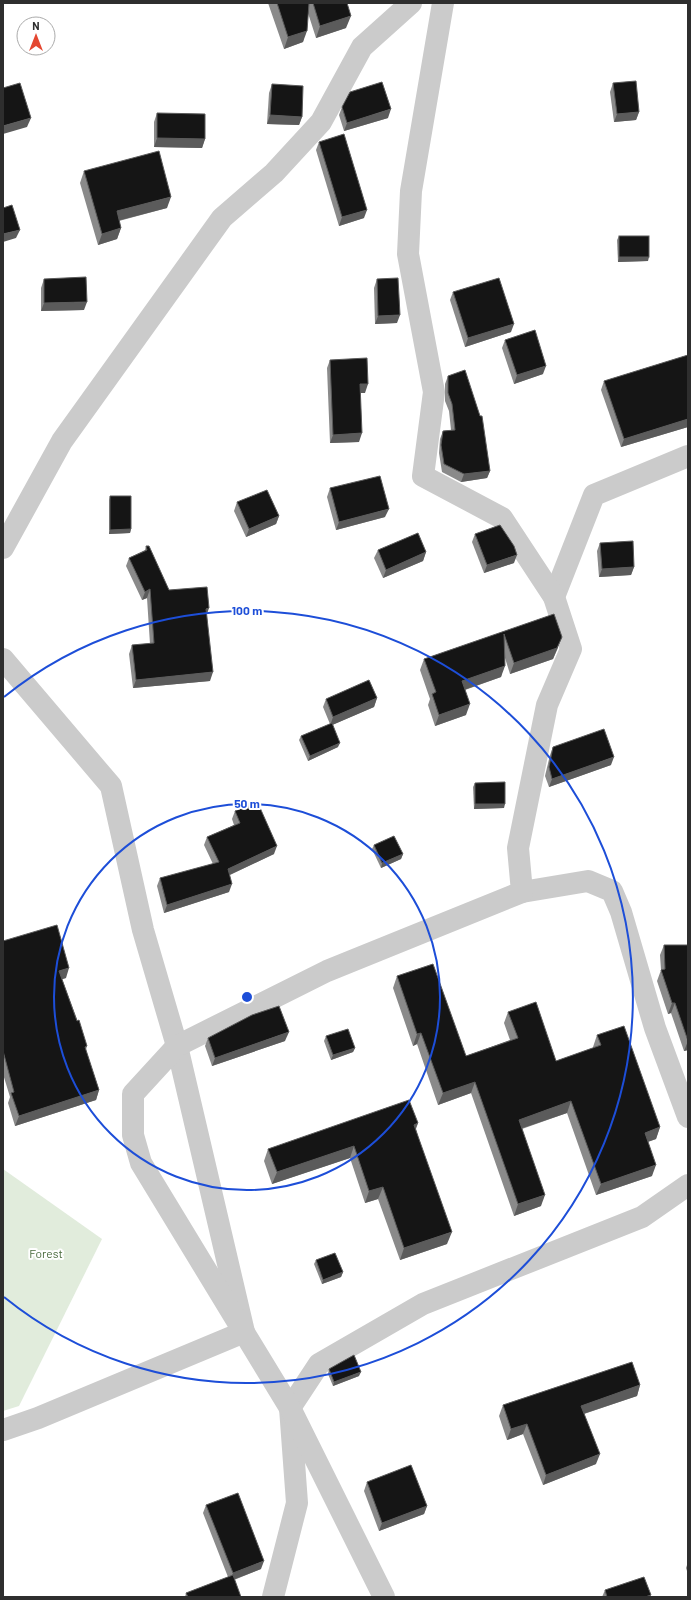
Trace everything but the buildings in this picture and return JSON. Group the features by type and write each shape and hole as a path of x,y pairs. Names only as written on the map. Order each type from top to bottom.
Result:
{"street":[{"path":"3,548 62,441 222,218 274,173 322,122 362,47 411,3"},
{"path":"443,3 411,191 408,254 434,392 423,476 502,518 554,597 572,649 547,706 518,848 522,892"},
{"path":"554,597 594,496 688,456"},
{"path":"3,659 111,786 143,930 177,1046 244,1332"},
{"path":"384,1597 290,1408 141,1163 132,1135 133,1094 177,1046 327,971 522,892 588,881 612,891 622,912 654,1028 688,1117"},
{"path":"273,1597 297,1503 290,1408 319,1364 423,1304 642,1217 688,1185"},
{"path":"3,1430 38,1418 244,1332"}],"green space":[{"name":"Forest","path":"3,1169 102,1239 19,1406 3,1411"}]}
